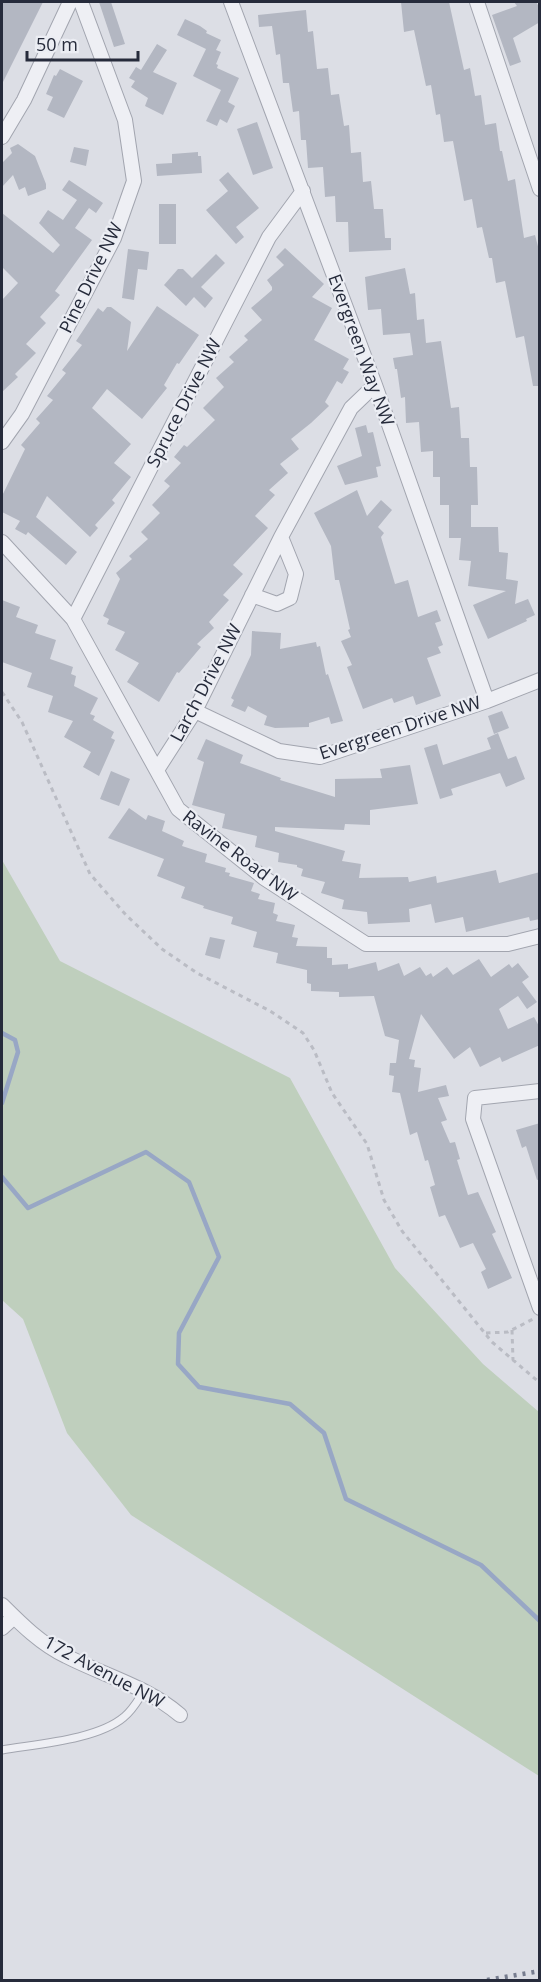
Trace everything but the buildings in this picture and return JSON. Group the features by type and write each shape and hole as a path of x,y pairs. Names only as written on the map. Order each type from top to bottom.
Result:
{"street":[{"path":"2,137 24,100 70,2"},
{"name":"Pine Drive NW","path":"2,442 22,414 114,238 134,181 125,120 81,2"},
{"name":"Evergreen Way NW","path":"231,2 375,385 487,701"},
{"path":"477,2 539,185"},
{"name":"Spruce Drive NW","path":"73,619 269,237 303,192"},
{"name":"Larch Drive NW","path":"157,770 195,711 281,537 351,408 375,385"},
{"path":"252,595 277,604 290,598 296,574 281,537"},
{"name":"Ravine Road NW","path":"2,542 73,619 178,809 264,878 366,944 508,944 540,936"},
{"name":"Evergreen Drive NW","path":"195,711 279,751 320,758 487,701 540,680"},
{"path":"540,1091 475,1098 473,1119 540,1308"},
{"name":"172 Avenue NW","path":"2,1605 47,1645 144,1691 180,1715"},
{"path":"2,1628 14,1617"}],"lane":[{"path":"2,1750 85,1735 107,1728 132,1710 144,1691"}],"path":[{"path":"2,692 22,722 90,874 126,915 162,949 197,973 270,1011 303,1034 314,1050 332,1093 367,1144 384,1200 395,1221 417,1252 499,1349 540,1383"},
{"path":"485,1333 513,1330 540,1315"},
{"path":"513,1330 513,1360"}],"green space":[{"path":"2,860 60,961 290,1078 395,1268 483,1364 539,1412 539,1776 131,1515 67,1433 23,1319 2,1300"}],"waterway":[{"path":"2,1033 15,1040 18,1052 2,1103"},
{"path":"2,1177 28,1208 146,1152 189,1182 219,1257 179,1333 178,1364 199,1387 290,1404 324,1433 346,1499 481,1565 540,1621"}],"railway":[{"path":"487,1980 540,1971"}]}
